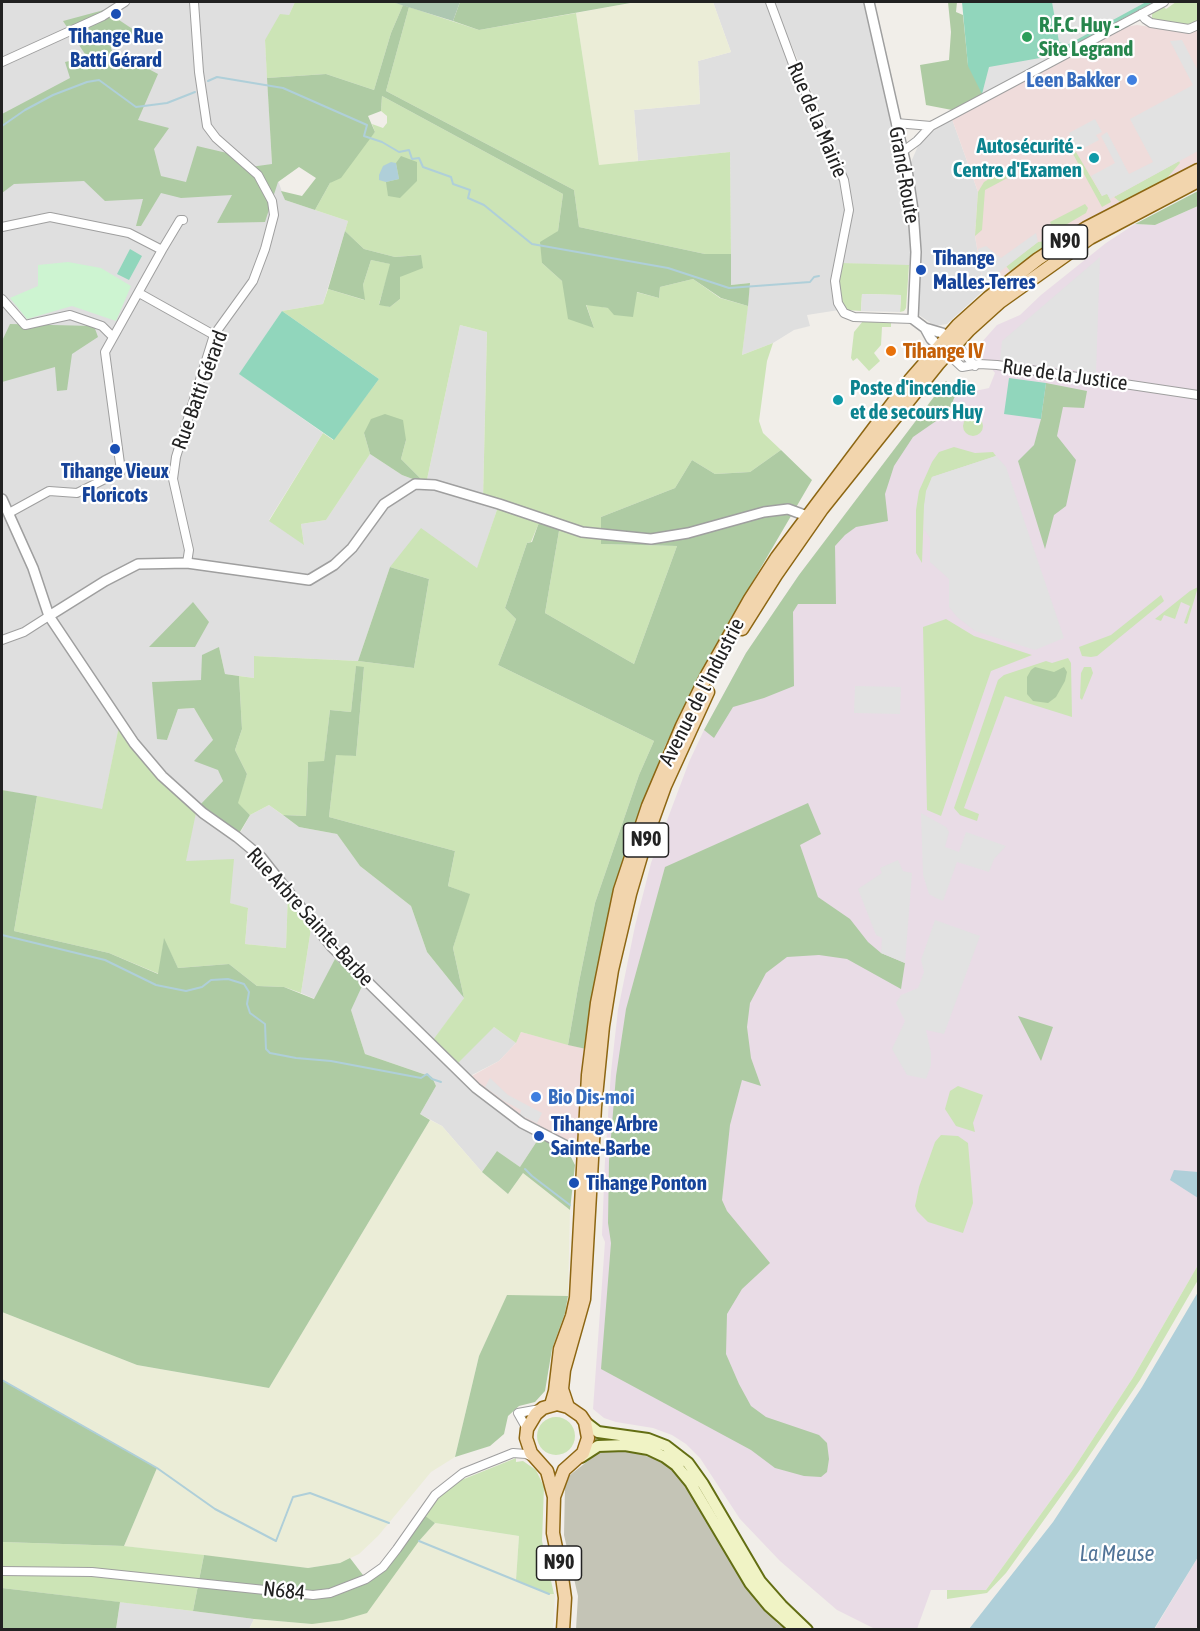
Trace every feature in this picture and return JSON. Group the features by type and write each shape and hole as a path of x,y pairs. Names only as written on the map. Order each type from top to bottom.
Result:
{"main road":[{"name":"Avenue de l'Industrie","path":"952,340 988,298 1038,259 1086,228 1198,170"},
{"name":"Avenue de l'Industrie","path":"547,1407 555,1391 560,1349 576,1298 588,1075 597,1003 620,890 666,761 707,675 756,590 807,516 865,438 940,347 1090,238 1198,181"},
{"name":"Avenue de l'Industrie","path":"568,1407 562,1389 564,1370 584,1299 598,1072 607,1004 630,894 647,837 665,786 716,675 757,604 822,509 940,347"},
{"path":"547,1407 557,1404 568,1407 598,1432 648,1439 666,1446 688,1463 703,1484 760,1581 807,1629"},
{"name":"N90","path":"547,1407 530,1421 526,1433 528,1447 547,1471 554,1497 553,1533 565,1598 563,1629"},
{"name":"N90","path":"554,1497 561,1476 586,1446 588,1430 585,1422"},
{"path":"538,1460 557,1466 574,1462 598,1446 625,1444 648,1449 671,1461 690,1482 750,1583 769,1606 796,1629"}],"street":[{"path":"2,62 103,16 124,2"},
{"name":"Rue Batti Gérard","path":"187,563 189,550 173,479 176,457 214,335 253,280 265,249 274,215 272,201 258,175 216,138 207,126 199,72 194,2"},
{"name":"Rue de la Mairie","path":"770,2 793,64 844,180 849,210 835,280 838,303 844,313 854,317 913,319"},
{"name":"Grand-Route","path":"869,2 913,210 916,252 913,319"},
{"path":"902,152 917,141 931,126 1164,2"},
{"path":"1141,14 1151,22 1189,28 1198,25"},
{"path":"896,123 931,126"},
{"path":"2,227 50,217 129,233 162,250"},
{"path":"9,513 49,491 77,493 121,471 105,352 162,250 180,220 183,220"},
{"path":"139,293 214,335"},
{"path":"2,299 25,325 70,315 102,326 113,336"},
{"path":"913,319 925,328 940,347"},
{"path":"925,328 938,331 952,340 975,366"},
{"name":"Rue de la Justice","path":"940,347 962,367 997,365 1198,395"},
{"path":"2,640 24,632 105,581 138,564 187,563 309,580 334,565 352,549 384,504 415,484 435,485 582,532 651,539 688,533 764,512 788,509 807,516 822,509"},
{"name":"Rue Arbre Sainte-Barbe","path":"2,499 33,568 49,616 134,743 182,795 204,815 237,837 261,857 332,947 456,1070 522,1123 583,1153"},
{"path":"806,533 807,516"},
{"path":"583,1153 592,1163"},
{"name":"N684","path":"2,1571 92,1572 313,1595 330,1593 366,1579 383,1567 435,1495 463,1473 513,1453 526,1433"},
{"path":"513,1453 526,1454 538,1460"}],"shaded area":[{"path":"2,2 295,2 289,15 265,40 272,164 285,200 348,221 323,304 282,311 240,374 323,433 269,520 304,544 301,524 326,520 370,454 402,475 426,484 460,325 487,332 483,498 499,504 477,569 390,567 358,661 254,656 254,678 225,674 219,647 201,680 152,682 167,740 178,709 194,708 213,740 223,781 197,808 238,837 250,815 269,805 299,827 337,834 360,866 411,906 427,952 464,998 434,1040 494,1027 516,1043 499,1061 470,1076 467,1084 539,1138 520,1167 497,1151 482,1172 442,1126 420,1114 436,1086 432,1077 365,1054 335,960 315,999 301,993 312,922 288,893 286,948 245,944 248,909 230,903 185,861 122,726 118,732 102,810 2,790"},
{"path":"713,2 766,2 808,111 842,180 846,209 833,281 839,310 807,315 810,326 794,330 773,343 742,355 750,283 731,285 730,152 638,161 634,110 700,104 698,61 731,52"},
{"path":"773,2 869,2 907,169 911,168 911,162 918,146 931,132 952,119 978,192 975,236 984,290 947,324 935,326 916,313 915,266 838,263 849,210 844,180 820,112"},
{"path":"1052,2 1146,2 1067,45 1059,42"},
{"path":"1137,25 1186,32 1198,30 1198,162 1060,235 984,290 975,236 978,192 952,119 1125,27"},
{"path":"1182,40 1198,71 1198,151 1110,199 1107,194 1102,196 1091,176 1115,163 1101,136 1107,132 1129,174 1153,162 1130,119 1193,85 1170,41"},
{"path":"1047,54 1049,58 982,94 989,67 1040,58"},
{"path":"1095,119 1102,132 1096,135 1099,140 1078,151 1069,133"},
{"path":"1198,206 1198,1265 1134,1376 1072,1471 986,1590 931,1590 917,1629 875,1629 837,1610 780,1561 740,1519 700,1458 686,1444 672,1435 653,1428 604,1418 593,1409 605,1242 602,1235 611,1072 618,1010 635,926 651,863 689,762 746,653 799,575 946,381 966,393 989,388 995,373 981,356 981,343 997,325 1020,315 1041,295 1106,243 1135,224 1155,225"},
{"path":"1036,233 1038,242 983,285 978,249 986,246 1001,258"},
{"path":"1100,257 1096,373 1000,360 1002,341"},
{"path":"862,294 901,295 900,312 861,311"},
{"path":"996,456 1006,467 1064,638 1035,650 975,631 957,617 949,607 949,579 930,562 930,538 924,529 924,506 926,491 932,477"},
{"path":"855,686 901,687 900,714 854,713"},
{"path":"921,813 946,827 949,832 945,847 959,852 966,832 1006,846 994,859 989,872 957,862 943,901 929,894 923,875"},
{"path":"898,860 903,871 912,873 905,963 881,953 882,938 876,935 858,889 882,873 880,868"},
{"path":"935,920 980,936 944,1034 926,1030 931,1065 926,1079 907,1075 892,1049 905,1021 896,1003 901,995 918,988 924,972 921,960"},
{"path":"521,1032 586,1049 578,1151 570,1155 559,1145 539,1138 467,1084 470,1077 499,1061 516,1043"},
{"path":"490,1078 508,1095 542,1113 537,1123 520,1115 521,1110 485,1087"},
{"path":"614,1450 634,1452 661,1461 679,1476 735,1569 777,1623 785,1629 576,1629 578,1596 564,1535 565,1487 570,1475 598,1453"},
{"path":"1198,1557 1198,1624 1196,1629 1154,1630"},
{"path":"120,1602 254,1619 249,1629 116,1630"}],"green space":[{"path":"295,2 392,2 403,5 391,33 374,90 326,74 267,78 265,40 280,14 289,15"},
{"path":"392,2 460,2 453,21"},
{"path":"460,2 636,2 479,30 453,21"},
{"path":"636,2 713,2 731,52 698,61 700,104 634,110 638,161 599,166 576,13"},
{"path":"948,2 957,2 956,12 963,15 968,65 990,62 982,94 952,110 926,105 920,65 949,60 951,32"},
{"name":"R.F.C. Huy - Site Legrand","path":"962,2 1154,2 982,94 968,66"},
{"path":"1176,2 1198,2 1198,20 1187,25 1152,18 1152,12 1163,6 1166,9"},
{"path":"403,5 409,7 386,91 574,190 579,227 705,254 731,254 731,285 750,283 748,306 721,298 693,279 660,287 659,298 637,292 633,317 614,315 608,308 586,305 594,328 568,319 562,281 542,263 540,242 558,231 563,194 382,96 381,111 368,116 375,132 341,178 330,183 315,210 285,200 281,191 302,196 316,178 299,167 278,182 265,222 217,223 232,195 181,198 161,193 141,226 136,226 143,199 105,201 84,181 14,184 2,193 2,114 70,78 65,62 87,57 63,21 104,10 140,34 111,48 116,62 128,58 158,74 138,120 169,128 154,149 161,176 186,182 197,146 227,153 243,168 272,164 267,78 326,74 374,90 391,33"},
{"path":"409,7 479,30 576,13 599,165 730,152 731,254 705,254 579,227 574,190 386,91"},
{"path":"382,96 563,194 558,231 542,263 562,281 594,328 586,304 608,308 636,292 659,298 660,287 693,279 720,298 748,306 742,355 773,343 767,361 759,421 763,433 781,450 750,472 715,474 692,460 675,488 601,517 602,544 677,546 634,664 545,613 560,525 538,525 531,542 527,543 505,608 516,619 498,665 654,741 639,775 595,903 568,1045 521,1032 516,1043 494,1027 458,1063 433,1040 464,998 453,948 469,894 448,886 455,851 329,817 336,754 356,756 364,667 356,667 351,712 330,710 324,762 308,762 306,816 283,815 269,805 250,815 237,803 247,774 235,750 242,729 239,676 254,678 254,656 358,661 414,668 429,579 390,567 421,528 477,568 499,504 483,499 487,332 460,325 426,484 401,459 406,440 364,433 370,454 326,520 301,524 304,545 269,521 323,433 333,440 379,379 282,311 323,304 328,289 364,300 363,285 371,260 391,264 379,304 390,307 400,299 400,277 420,255 395,257 364,249 345,231 348,221 315,210 330,183 375,132 372,124 383,128 387,123 387,116 381,111"},
{"path":"1076,152 1102,196 1107,193 1111,202 1102,207 1073,154"},
{"path":"401,156 417,162 417,181 400,198 388,196 386,182 399,179 396,163"},
{"path":"1179,161 1180,163 1166,179 1120,202 1114,197"},
{"path":"1009,167 1013,175 985,190 982,230 975,236 978,192 984,182"},
{"path":"1198,191 1198,206 1155,225 1135,224"},
{"path":"1085,204 1088,208 1086,213 1057,230 1053,229 1050,222"},
{"path":"345,231 364,249 395,257 421,255 423,268 400,277 400,299 390,307 379,305 390,264 371,260 363,285 365,300 328,289"},
{"path":"1047,241 1049,243 1010,271 1006,266 1038,242"},
{"path":"130,249 142,256 129,280 117,274"},
{"path":"68,262 101,268 131,286 116,321 72,306 27,319 10,298 38,286 38,265"},
{"path":"842,263 909,265 904,311 900,312 901,295 862,294 861,311 847,310 841,300 839,283"},
{"path":"282,311 379,379 334,440 239,374"},
{"path":"863,321 891,323 891,327 882,327 881,345 874,353 880,361 869,371 857,358 853,361 851,358 854,332"},
{"path":"10,324 94,326 98,337 72,354 67,390 57,391 55,367 2,382 2,341"},
{"path":"1009,378 1046,383 1041,419 1004,414"},
{"path":"946,381 957,391 950,408 939,419 913,437 894,466 885,494 888,521 856,527 835,546 836,604 798,604 793,612 794,686 733,707 714,738 704,730 746,653 799,575"},
{"path":"1046,383 1087,391 1084,408 1063,407 1057,436 1076,460 1066,506 1054,515 1045,549 1018,461 1034,445 1041,419"},
{"path":"385,414 403,420 406,440 401,459 426,484 402,475 370,454 364,433 371,419"},
{"path":"973,416 980,419 983,426 980,433 973,436 966,433 963,426 966,419"},
{"path":"954,447 975,453 993,452 996,456 932,477 924,506 922,563 916,553 916,510 919,491 939,452"},
{"path":"781,450 812,480 711,653 665,746 634,826 610,910 599,959 586,1049 568,1045 595,903 639,775 654,741 498,665 516,619 505,608 527,543 532,542 538,525 544,520 560,525 545,613 634,664 677,546 601,544 601,517 675,488 692,460 715,474 750,472"},
{"path":"390,567 429,579 414,668 358,661"},
{"path":"1198,587 1187,624 1184,623 1190,606 1181,602 1175,619 1164,615 1161,621 1155,619 1190,591"},
{"path":"1161,595 1164,601 1097,656 1082,656 1079,647 1111,635"},
{"path":"193,602 209,622 195,647 149,647"},
{"path":"946,619 974,636 1032,655 991,671 941,816 927,810 923,627"},
{"path":"219,647 225,674 239,676 242,729 235,750 247,774 238,803 250,815 237,837 197,808 223,781 218,770 194,761 213,740 194,708 178,709 167,740 157,739 152,682 201,680 202,655"},
{"path":"1068,658 1071,663 1072,717 1005,696 964,808 979,814 977,821 960,815 954,808 998,680 1004,675 1046,661 1052,663"},
{"path":"356,666 364,667 356,756 336,755 329,817 455,851 448,886 470,894 453,948 464,998 427,952 411,906 360,866 337,834 299,827 283,815 306,816 308,762 324,761 330,710 351,712"},
{"path":"1035,667 1054,672 1064,667 1067,672 1056,697 1048,703 1033,701 1027,694 1027,677"},
{"path":"1084,667 1091,667 1093,673 1082,700 1080,698 1081,673"},
{"path":"122,725 197,808 186,861 234,859 230,903 248,908 245,944 286,948 288,892 312,922 301,993 284,987 257,986 229,964 178,968 164,940 159,974 109,953 14,931 37,796 102,809 118,731"},
{"path":"2,790 37,796 14,931 109,953 158,974 164,938 178,968 229,964 257,986 284,987 314,999 335,959 363,984 351,1010 365,1054 432,1077 436,1086 420,1114 430,1120 269,1388 137,1365 2,1312"},
{"path":"808,803 821,834 800,845 818,897 850,919 868,942 881,953 905,963 901,989 847,959 819,955 787,957 766,973 750,1003 747,1027 751,1058 761,1086 742,1080 730,1125 722,1200 727,1211 770,1263 742,1289 727,1314 726,1354 751,1406 766,1417 819,1435 827,1443 829,1459 827,1472 821,1477 804,1476 775,1468 751,1450 601,1369 611,1243 608,1223 609,1161 616,1076 626,1009 665,867"},
{"path":"1018,1016 1053,1027 1041,1061"},
{"path":"958,1086 983,1095 973,1123 975,1132 956,1126 945,1109 950,1091"},
{"path":"430,1120 442,1126 482,1172 508,1194 523,1173 570,1210 568,1296 507,1296 479,1356 455,1457 431,1472 378,1536 359,1554 340,1563 308,1568 124,1546 157,1468 2,1380 2,1312 137,1365 269,1388"},
{"path":"941,1135 958,1136 968,1143 973,1203 963,1233 928,1222 915,1206 919,1187 935,1142"},
{"path":"539,1138 559,1145 570,1155 575,1165 570,1210 523,1173 508,1194 482,1172 497,1151 520,1167"},
{"path":"1198,1265 1198,1280 1140,1380 1006,1573 987,1593 947,1599 947,1590 986,1590 1072,1471 1134,1376"},
{"path":"507,1295 568,1296 565,1313 552,1349 545,1391 535,1402 519,1406 508,1416 504,1434 490,1446 455,1457 479,1356"},
{"path":"2,1380 157,1468 124,1546 2,1542"},
{"path":"556,1417 570,1422 575,1436 570,1450 556,1455 542,1450 537,1436 542,1422"},
{"path":"516,1458 516,1462 523,1461 536,1470 544,1487 542,1541 554,1594 516,1580 519,1536 435,1523 424,1516 443,1493 459,1481"},
{"path":"421,1513 435,1523 419,1541 367,1613 343,1620 312,1624 193,1611 204,1555 308,1568 340,1563 350,1558 366,1579 383,1567"},
{"path":"435,1523 519,1536 516,1581 549,1594 555,1594 553,1629 249,1630 254,1619 312,1624 419,1541"},
{"path":"2,1542 124,1546 204,1555 193,1611 2,1588"},
{"path":"2,1588 120,1602 116,1629 2,1629"}],"water":[{"path":"391,162 396,163 399,179 386,182 379,180 383,166"},
{"path":"1174,1170 1198,1172 1198,1198 1170,1180"},
{"name":"La Meuse","path":"1198,1292 1198,1557 1154,1629 969,1629 1053,1522 1142,1387"}],"waterway":[{"path":"208,81 217,77 283,88 367,125 364,136 382,142 399,152 409,150 412,159 419,158 423,167 451,177 453,184 470,190 468,198 484,205 532,244 668,268 729,288 810,282 814,277 819,276"},
{"path":"2,126 53,95 87,82 99,80 136,107 167,103 195,92"},
{"path":"2,935 105,960 156,985 186,991 202,987 211,980 228,979 244,984 249,992 247,1004 250,1013 265,1024 266,1049 270,1053 331,1061 421,1078 427,1074 432,1079 441,1082"},
{"path":"525,1169 570,1205"},
{"path":"2,1380 157,1468 215,1509 276,1541 293,1497 310,1493 389,1523"},
{"path":"419,1541 549,1594"}],"place":[{"name":"Tihange Rue Batti Gérard","path":"116,14"},
{"name":"R.F.C. Huy - Site Legrand","path":"1027,37"},
{"name":"Leen Bakker","path":"1132,80"},
{"name":"Autosécurité - Centre d'Examen","path":"1094,158"},
{"name":"Tihange Malles-Terres","path":"921,270"},
{"name":"Tihange IV","path":"891,351"},
{"name":"Poste d'incendie et de secours Huy","path":"838,400"},
{"name":"Tihange Vieux Floricots","path":"115,449"},
{"name":"Bio Dis-moi","path":"536,1097"},
{"name":"Tihange Arbre Sainte-Barbe","path":"539,1136"},
{"name":"Tihange Ponton","path":"574,1183"}]}
